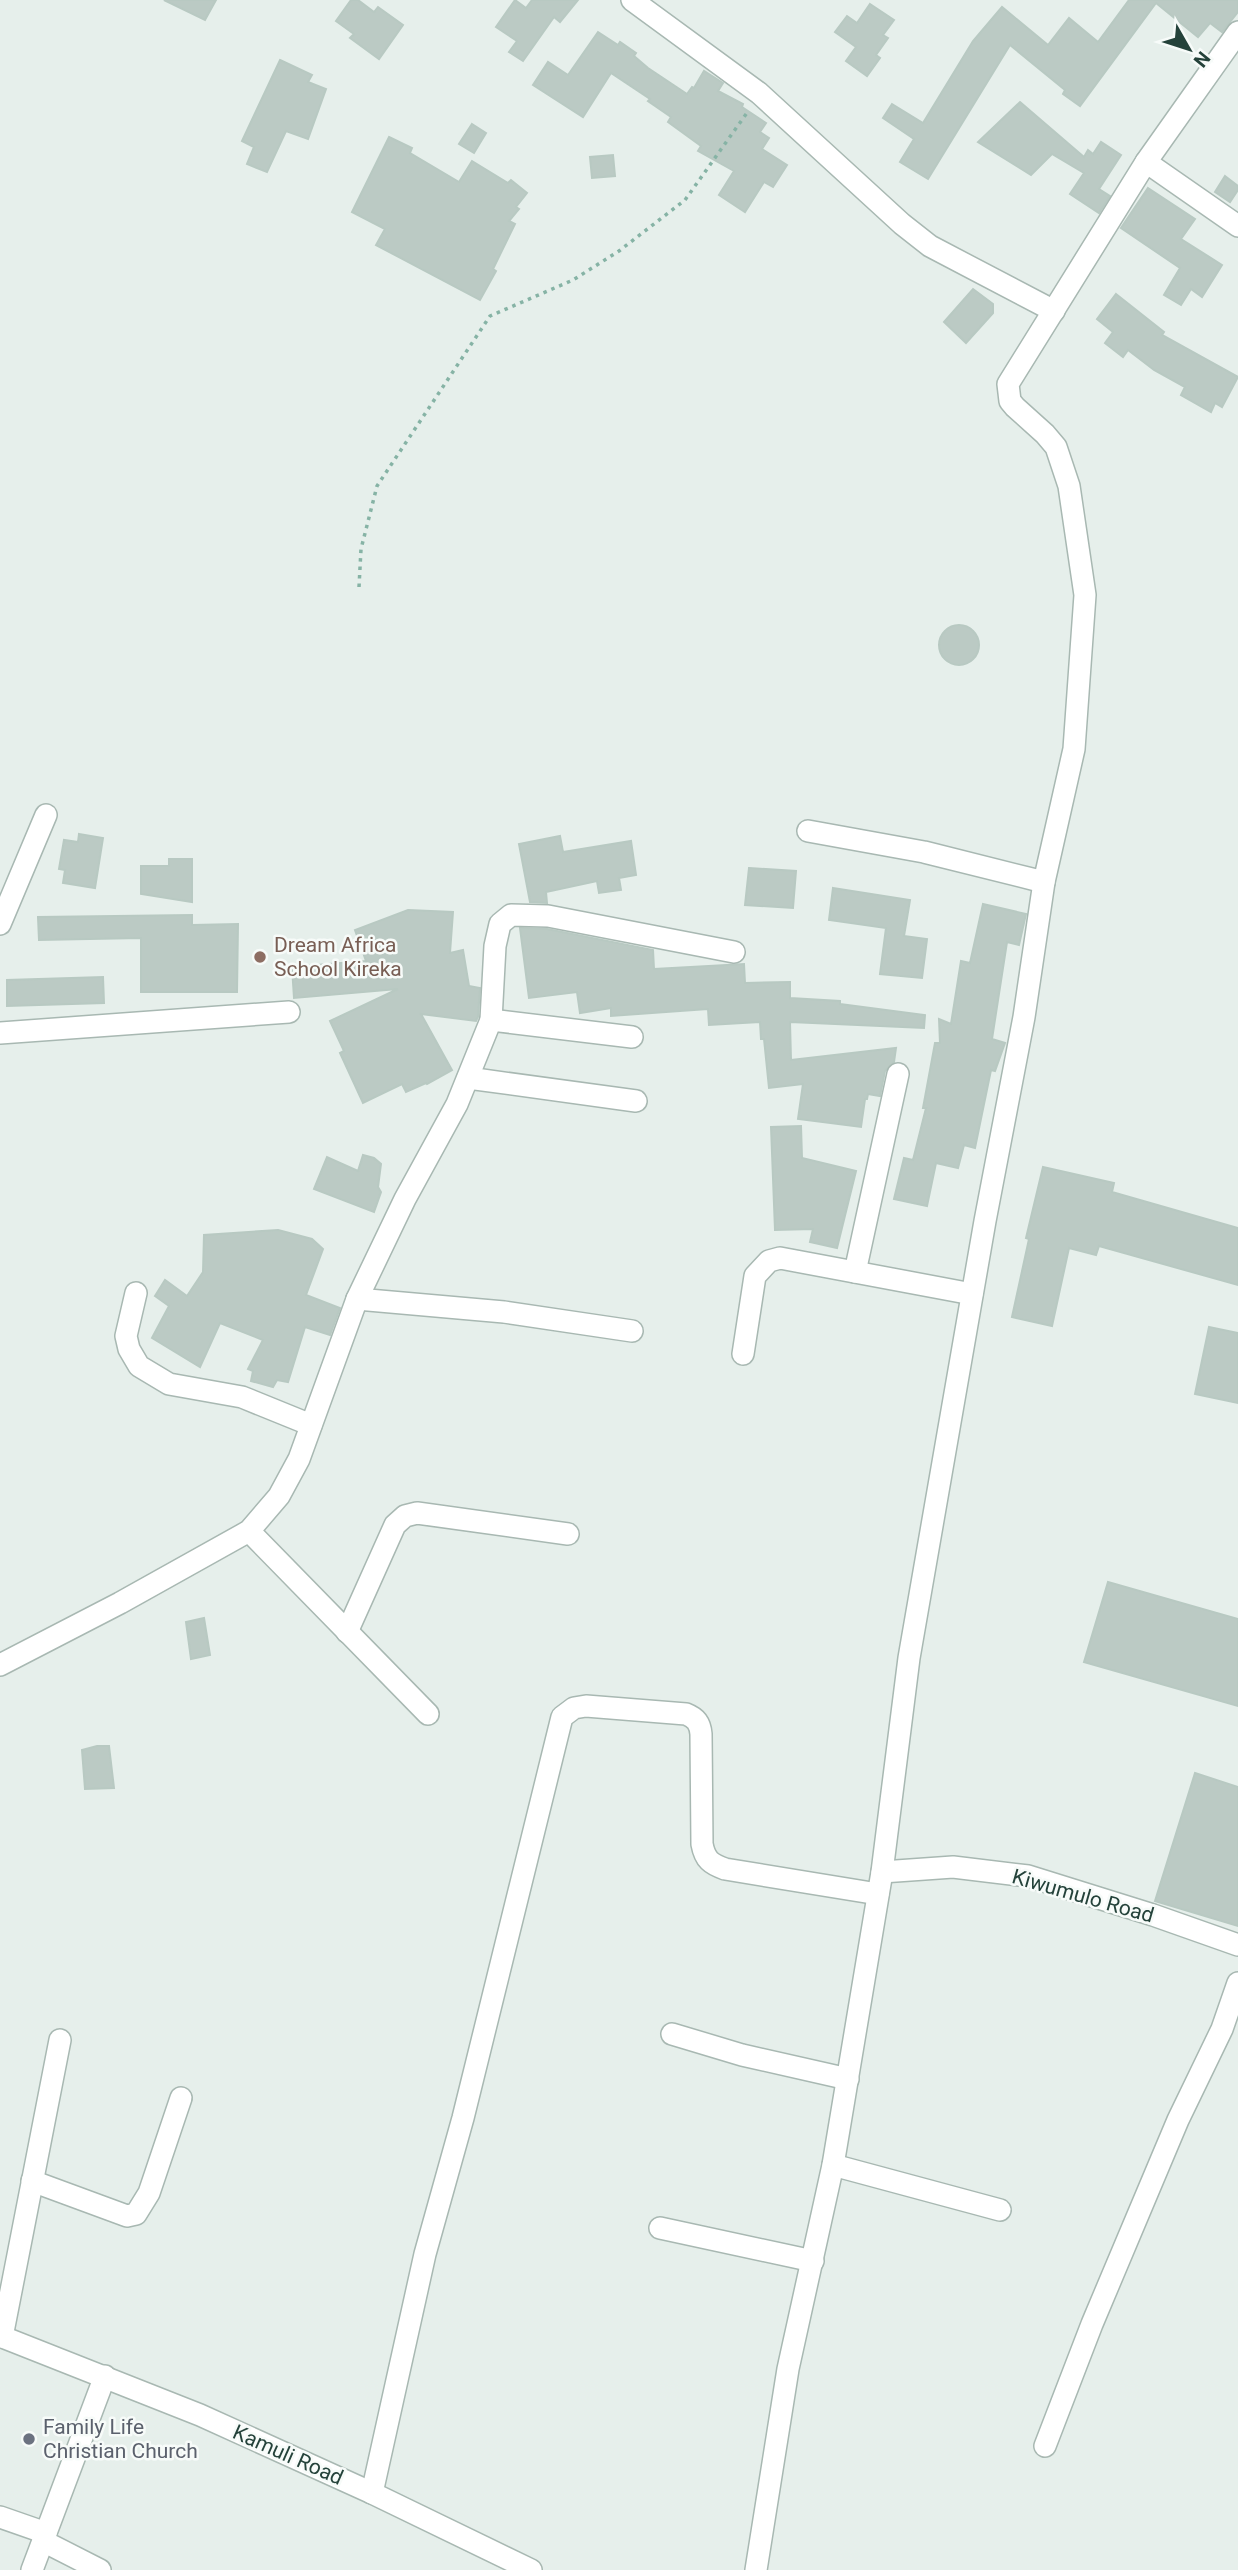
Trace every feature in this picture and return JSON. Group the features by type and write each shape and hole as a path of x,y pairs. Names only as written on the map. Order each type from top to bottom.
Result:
{"street":[{"path":"632,0 759,93 883,207 930,246 1054,311"},
{"path":"756,2570 789,2369 833,2165 848,2080 882,1872 909,1658 972,1294 1024,1017 1044,882 1074,749 1085,596 1063,465 1056,447 1015,407 1008,392 1008,384 1146,162 1238,32"},
{"path":"1146,162 1238,226"},
{"path":"0,924 46,815"},
{"path":"808,831 924,852 1044,882"},
{"path":"0,1665 120,1603 249,1531 279,1496 299,1459 357,1298 405,1199 457,1104 491,1020 495,946 500,924 511,915 548,916 734,952"},
{"path":"0,1033 289,1012"},
{"path":"491,1020 632,1037"},
{"path":"855,1272 898,1074"},
{"path":"468,1078 636,1101"},
{"path":"744,1354 755,1276 769,1261 780,1258 972,1294"},
{"path":"136,1293 126,1336 129,1349 139,1366 169,1384 242,1397 311,1425"},
{"path":"357,1298 504,1312 632,1331"},
{"path":"347,1632 395,1525 405,1516 417,1513 568,1534"},
{"path":"249,1531 428,1714"},
{"path":"372,2493 425,2254 481,2044 562,1717 574,1708 586,1706 686,1714 695,1718 700,1725 701,1734 702,1844 705,1856 712,1864 725,1869 878,1895"},
{"name":"Kiwumulo Road","path":"882,1872 953,1867 1028,1876 1238,1945"},
{"path":"1045,2446 1092,2324 1178,2120 1222,2029 1238,1983"},
{"path":"672,2034 742,2055 848,2080"},
{"path":"1,2337 60,2040"},
{"path":"32,2182 127,2216 136,2214 149,2193 181,2098"},
{"path":"833,2165 1000,2210"},
{"path":"660,2228 813,2261"},
{"name":"Kamuli Road","path":"1,2337 200,2415 372,2493 531,2570"},
{"path":"32,2570 105,2376"},
{"path":"0,2517 45,2537 100,2570"}],"path":[{"path":"359,587 361,549 377,486 490,316 573,280 618,251 685,200 759,93"}],"building":[{"path":"164,0 216,0 205,20"},
{"path":"351,0 358,0 374,12 378,7 403,25 379,59 350,38 354,34 336,21"},
{"path":"515,0 526,8 532,0 578,0 560,22 554,17 523,61 509,52 517,41 496,27"},
{"path":"1129,0 1238,0 1238,12 1222,32 1210,23 1198,37 1156,3 1080,106 1063,94 1065,90 1010,45 928,179 900,162 914,139 883,118 892,104 923,123 973,41 1002,7 1048,45 1069,18 1098,42"},
{"path":"870,4 894,20 883,35 888,38 876,55 880,58 867,76 846,61 856,47 835,32 847,16 857,23"},
{"path":"598,32 636,53 634,56 648,68 687,94 704,71 723,83 718,91 743,104 742,107 766,123 760,132 769,138 762,149 787,165 773,187 764,182 745,212 719,195 734,171 698,151 701,146 668,122 671,117 611,73 583,117 533,85 548,62 568,75"},
{"path":"280,60 312,75 308,82 326,89 308,139 286,131 267,172 247,164 254,147 242,141"},
{"path":"1020,102 1084,157 1088,150 1093,154 1101,142 1121,155 1099,189 1110,196 1099,213 1070,194 1084,173 1052,154 1031,175 978,142"},
{"path":"472,124 486,133 474,153 459,144"},
{"path":"389,137 412,148 410,153 459,182 472,161 508,183 511,180 527,193 509,221 515,224 493,269 496,271 480,300 376,245 385,229 352,212"},
{"path":"613,155 615,176 592,178 590,157"},
{"path":"1225,176 1238,186 1230,202 1215,192"},
{"path":"1148,188 1195,219 1181,239 1222,265 1202,297 1191,289 1181,305 1164,295 1180,268 1121,228"},
{"path":"973,289 993,304 993,313 966,343 944,322"},
{"path":"1116,294 1164,332 1162,335 1238,377 1222,407 1215,403 1211,412 1181,395 1185,387 1154,370 1128,350 1123,357 1105,343 1113,332 1097,319"},
{"path":"959,625 973,631 979,645 973,659 959,665 945,659 939,645 945,631"},
{"path":"79,834 103,838 95,888 63,883 65,870 59,869 64,840 78,842"},
{"path":"560,836 563,852 631,841 636,875 619,878 621,890 599,893 597,881 546,892 547,903 530,902 519,844"},
{"path":"169,859 192,859 192,902 141,894 141,866 169,866"},
{"path":"749,868 796,871 793,908 745,905"},
{"path":"833,888 910,900 904,936 927,939 922,978 880,974 886,928 829,920"},
{"path":"983,904 1026,914 1019,945 1007,942 992,1039 1005,1043 995,1071 991,1070 975,1148 964,1145 958,1168 936,1163 927,1206 894,1199 904,1158 913,1160 926,1108 923,1108 935,1043 940,1043 939,1019 951,1024 961,961 970,963"},
{"path":"408,910 453,912 450,953 463,950 469,986 480,988 478,1017 476,1021 421,1014 452,1070 406,1092 402,1084 363,1103 340,1053 344,1051 330,1021 398,989 294,998 292,967 366,961 355,930"},
{"path":"192,915 192,925 238,924 237,992 141,992 141,938 39,940 38,917"},
{"path":"520,928 547,929 653,950 654,969 744,964 745,983 790,982 790,998 840,1001 840,1004 925,1015 924,1028 790,1022 791,1060 896,1048 894,1062 885,1071 880,1096 868,1094 865,1099 861,1127 798,1119 803,1084 769,1088 760,1022 709,1025 708,1009 611,1016 611,1008 580,1013 577,992 529,998"},
{"path":"103,977 104,1003 7,1006 7,980"},
{"path":"801,1126 802,1158 856,1171 837,1248 810,1242 813,1229 775,1230 771,1127"},
{"path":"363,1155 374,1158 381,1164 378,1187 381,1192 374,1212 314,1189 327,1157 358,1171"},
{"path":"1043,1167 1114,1183 1112,1192 1238,1228 1238,1285 1099,1246 1096,1255 1069,1248 1052,1326 1012,1317 1029,1239 1026,1238"},
{"path":"278,1230 312,1239 323,1249 306,1295 340,1308 330,1335 305,1327 288,1382 277,1380 273,1387 251,1381 253,1371 248,1369 263,1340 220,1323 200,1367 152,1338 169,1306 155,1296 165,1280 187,1296 203,1272 204,1235"},
{"path":"1209,1327 1238,1333 1238,1403 1195,1394"},
{"path":"1108,1582 1238,1619 1238,1706 1084,1662"},
{"path":"204,1618 210,1655 191,1659 186,1622"},
{"path":"109,1746 114,1788 85,1789 82,1750"},
{"path":"1195,1773 1238,1787 1238,1926 1155,1901"}],"place":[{"name":"Dream Africa School Kireka","path":"260,957"},
{"name":"Family Life Christian Church","path":"29,2439"}]}
